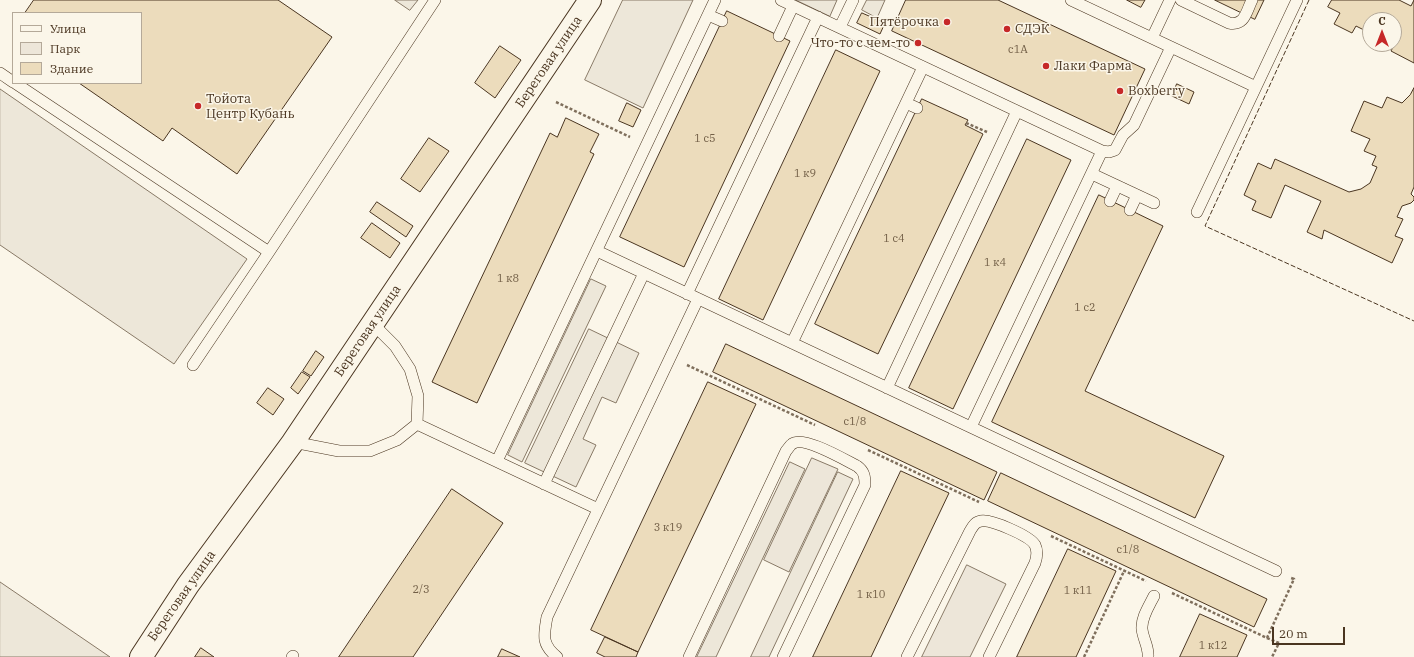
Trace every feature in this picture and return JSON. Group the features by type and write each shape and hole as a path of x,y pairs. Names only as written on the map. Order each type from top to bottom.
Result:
{"street":[{"name":"Береговая улица","path":"140,657 188,585 293,442 590,0"}],"lane":[{"path":"193,365 435,0"},
{"path":"497,461 716,0"},
{"path":"782,0 1102,151 1109,152 1114,150 1123,135 1134,125 1171,47"},
{"path":"840,28 853,0"},
{"path":"1071,0 1256,87"},
{"path":"1152,38 1170,0"},
{"path":"1181,0 1229,23 1235,24 1240,22 1243,18 1252,0"},
{"path":"1197,212 1297,0"},
{"path":"779,36 793,6"},
{"path":"708,15 722,21"},
{"path":"687,294 818,17"},
{"path":"792,343 923,67"},
{"path":"0,73 12,81"},
{"path":"17,84 269,252"},
{"path":"906,103 917,108"},
{"path":"887,388 1018,111"},
{"path":"971,427 1102,151"},
{"path":"1092,174 1154,204"},
{"path":"1110,201 1117,186"},
{"path":"1130,210 1136,195"},
{"path":"597,251 1276,571"},
{"path":"544,484 644,273"},
{"path":"557,657 549,650 544,635 547,617 698,299"},
{"path":"293,442 339,451 370,451 397,440 417,424 418,396 410,369 395,346 373,324"},
{"path":"417,424 598,509"},
{"path":"689,657 786,451 792,444 800,441 810,444 857,466 863,470 865,478 864,485 783,657"},
{"path":"907,657 970,531 975,523 982,520 995,522 1027,538 1034,544 1037,554 1035,563 989,657"},
{"path":"1148,657 1142,624 1154,596"}],"path":[{"path":"556,102 647,145"},
{"path":"966,123 984,131"},
{"path":"1084,657 1124,571"},
{"path":"1267,638 1279,643 1272,657"}],"green space":[{"path":"812,458 838,469 789,572 764,560"},
{"path":"967,565 1006,584 970,657 922,657"}],"shaded area":[{"path":"395,0 418,0 410,10"},
{"path":"623,0 693,0 643,108 585,80"},
{"path":"796,0 837,0 830,16"},
{"path":"867,0 885,0 877,18 862,10"},
{"path":"0,89 247,259 174,364 0,245"},
{"path":"591,279 606,286 522,462 508,455"},
{"path":"589,329 639,353 616,403 602,397 583,439 596,445 576,487 525,463"},
{"path":"790,462 805,469 716,657 697,657"},
{"path":"838,472 853,479 769,657 751,657"},
{"path":"0,582 110,657 0,657"}],"building":[{"name":"Тойота Центр Кубань","path":"34,0 278,0 332,37 237,174 172,128 163,141 80,84 142,84 142,12 26,12"},
{"path":"906,0 998,0 1145,69 1114,135 892,31"},
{"path":"1127,0 1145,0 1141,7"},
{"path":"1215,0 1264,0 1255,19"},
{"path":"1332,0 1399,0 1411,6 1414,0 1414,63 1393,52 1402,52 1402,12 1362,12 1362,29 1356,26 1352,33 1334,24 1340,13 1328,7"},
{"path":"727,11 790,41 684,267 620,237"},
{"path":"862,13 885,23 880,34 857,23"},
{"path":"500,46 521,60 495,98 475,83"},
{"path":"836,50 880,71 763,320 719,299"},
{"path":"1177,84 1194,92 1189,104 1172,96"},
{"path":"1414,88 1414,187 1411,194 1414,197 1414,200 1411,203 1402,206 1397,217 1403,219 1395,236 1403,239 1392,263 1324,230 1322,239 1307,232 1321,201 1285,185 1271,218 1252,210 1256,201 1244,195 1258,163 1271,169 1275,159 1349,192 1361,189 1370,183 1377,167 1372,165 1376,156 1364,151 1370,139 1351,131 1364,101 1382,108 1387,97 1402,103 1410,95"},
{"path":"922,99 968,120 965,125 983,134 878,354 815,324"},
{"path":"627,103 641,110 633,127 619,121"},
{"path":"566,118 599,134 590,152 594,154 477,403 432,382 550,133 557,137"},
{"path":"429,138 449,151 420,192 401,179"},
{"path":"1027,139 1071,160 953,409 909,388"},
{"path":"1099,195 1163,226 1085,391 1224,456 1195,518 992,422"},
{"path":"377,202 413,226 406,237 370,212"},
{"path":"372,223 400,243 390,258 361,238"},
{"path":"726,344 997,472 984,500 713,372"},
{"path":"316,351 324,357 311,376 303,371"},
{"path":"302,372 310,377 298,394 291,388"},
{"path":"708,382 756,404 638,652 591,630"},
{"path":"268,388 284,399 273,415 257,403"},
{"path":"901,471 949,493 871,657 813,657"},
{"path":"1001,473 1267,599 1254,627 988,501"},
{"path":"452,489 503,523 413,657 339,657"},
{"path":"1068,549 1116,571 1076,657 1017,657"},
{"path":"1200,614 1247,635 1237,657 1180,657"},
{"path":"605,637 638,652 636,657 605,657 597,653"},
{"path":"201,648 214,657 195,657"},
{"path":"502,649 520,657 498,657"}],"fence":[{"path":"1309,0 1205,226 1414,321"}],"place":[{"name":"Пятёрочка","path":"947,22"},
{"name":"СДЭК","path":"1007,29"},
{"name":"Что-то с чем-то","path":"918,43"},
{"name":"Лаки Фарма","path":"1046,66"},
{"name":"Boxberry","path":"1120,91"},
{"name":"Тойота Центр Кубань","path":"198,106"}]}
